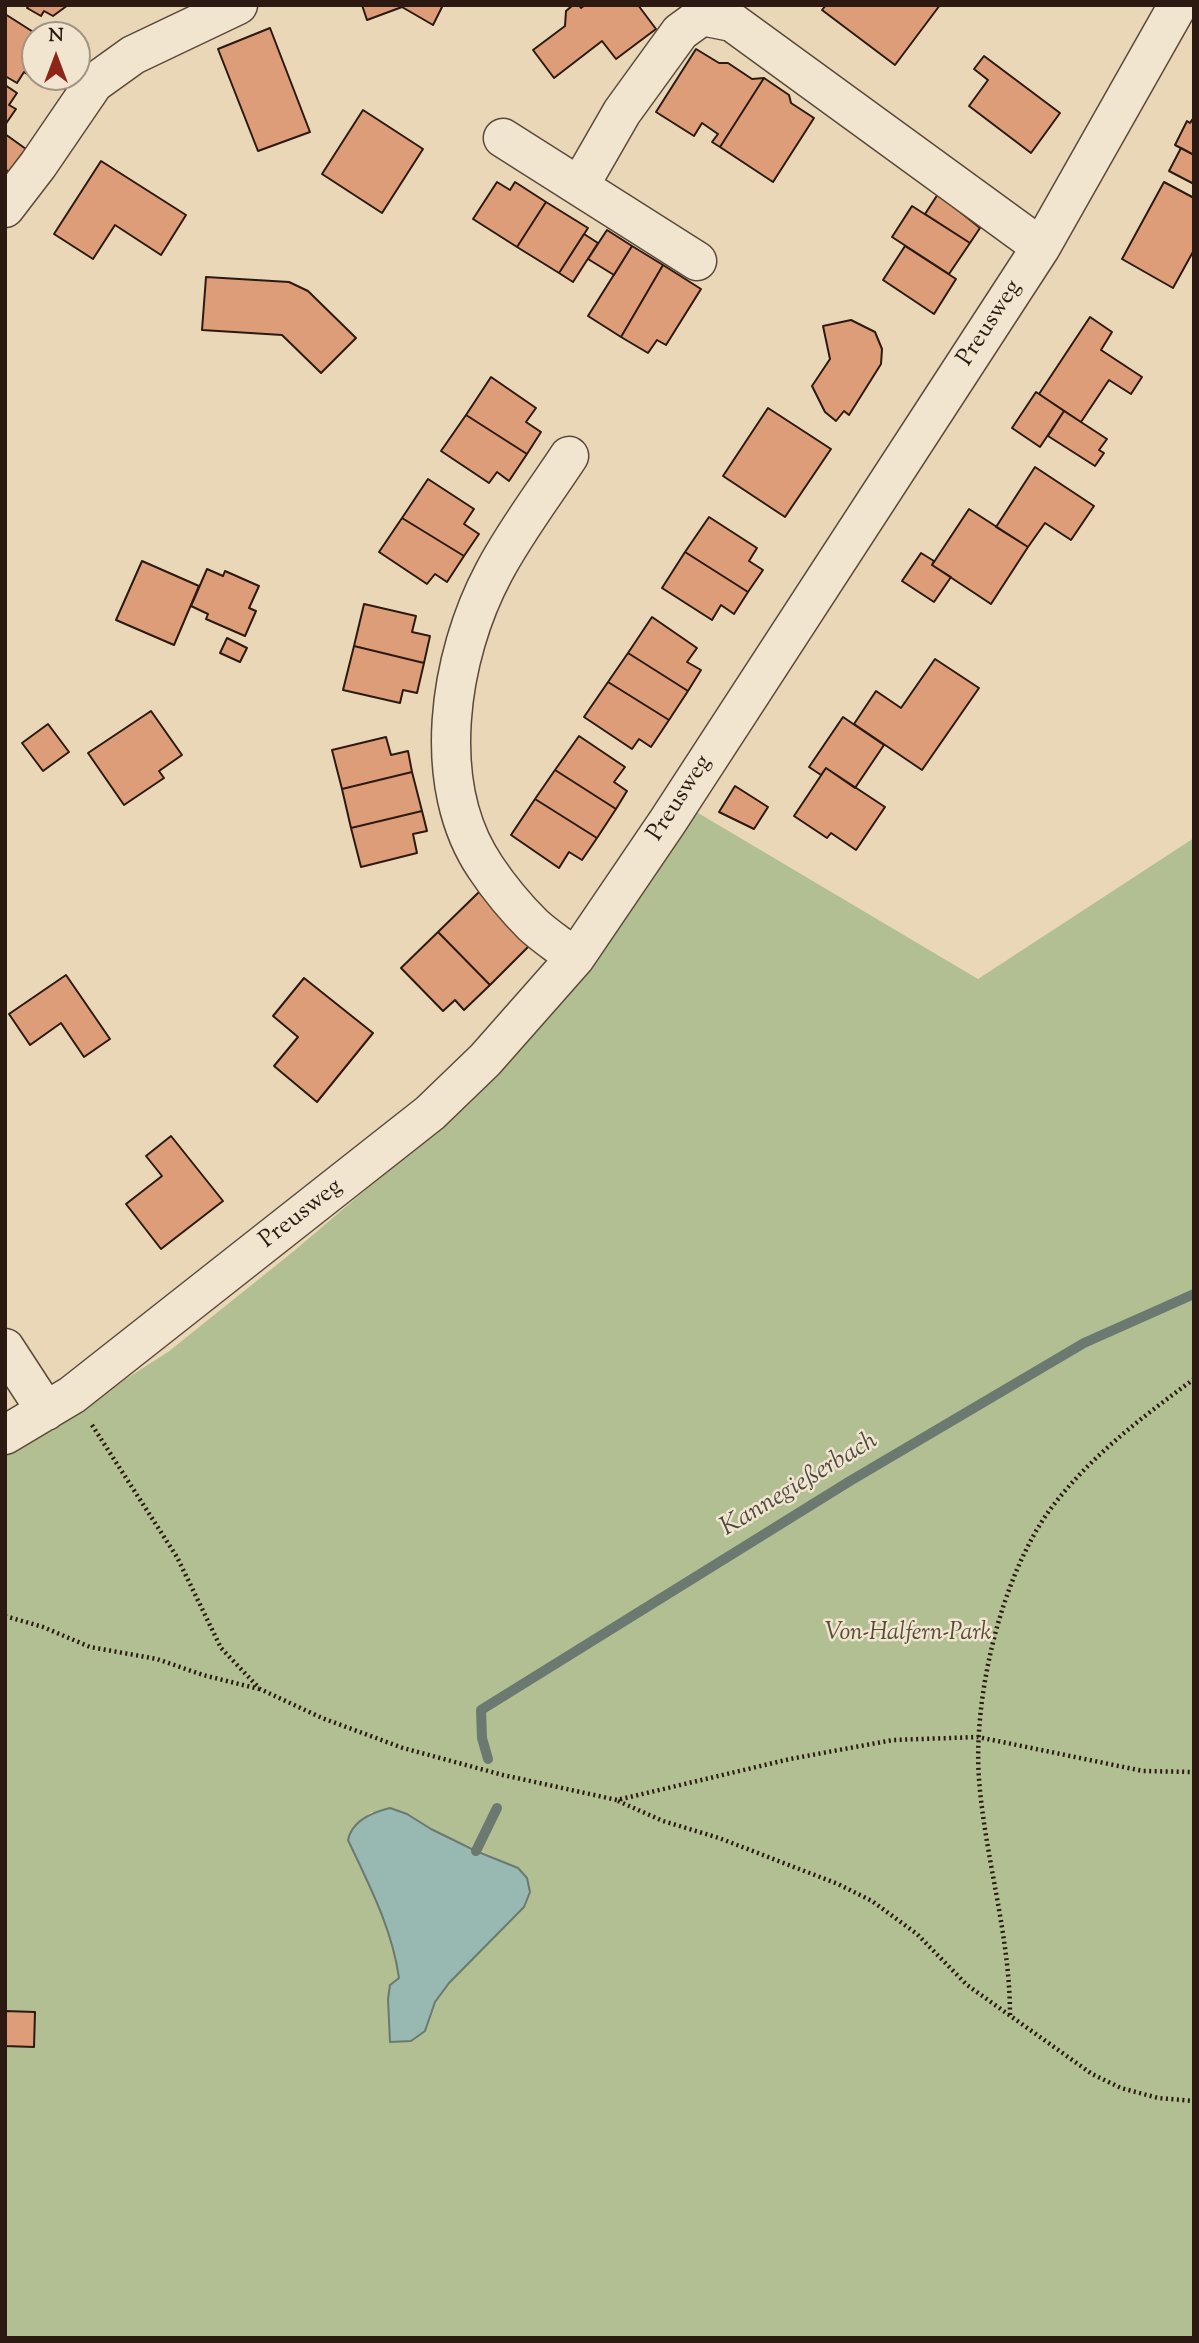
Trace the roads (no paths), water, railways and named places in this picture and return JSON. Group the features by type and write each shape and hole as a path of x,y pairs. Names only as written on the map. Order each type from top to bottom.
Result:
{"street":[{"path":"5,208 94,83 133,55 237,5"},
{"name":"Preusweg","path":"5,1435 59,1403 430,1113 485,1059 575,958 668,821 1041,247 1178,5"},
{"path":"580,185 622,112 680,32 702,16 732,22 1041,247"},
{"path":"503,138 697,261"},
{"path":"569,456 494,573 475,617 450,721 452,774 463,822 485,867 533,925 575,958"},
{"path":"5,1348 59,1403"}],"water":[{"path":"390,1808 407,1814 476,1851 518,1868 527,1878 530,1892 524,1907 449,1983 435,2002 425,2031 411,2041 390,2042 388,1999 390,1985 399,1978 396,1960 379,1907 348,1840 350,1833 359,1823 370,1815"}],"waterway":[{"name":"Kannegießerbach","path":"488,1759 482,1738 481,1710 850,1481 1084,1343 1194,1294"},
{"path":"476,1851 497,1808"}],"park label":[{"name":"Von-Halfern-Park","path":"908,1635"}]}
